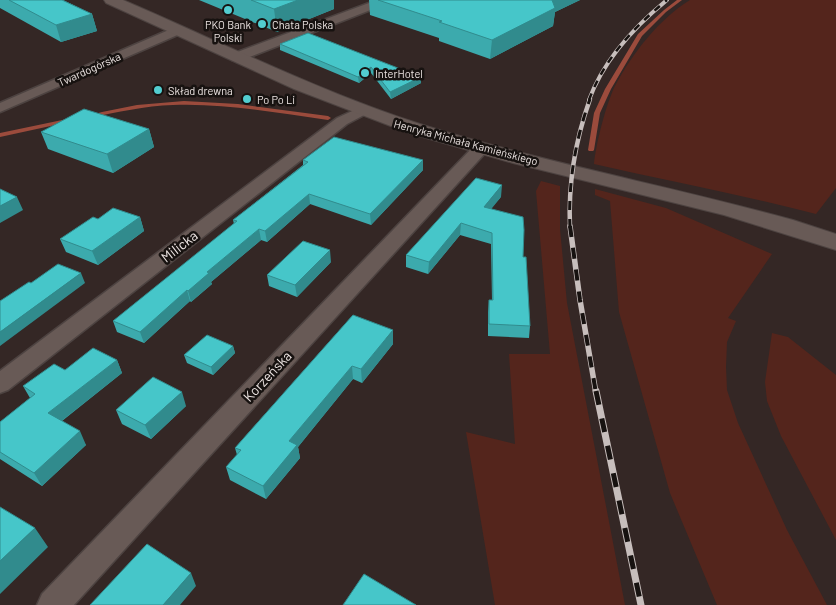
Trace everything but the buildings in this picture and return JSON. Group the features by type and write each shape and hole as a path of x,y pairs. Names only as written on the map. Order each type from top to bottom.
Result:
{"street":[{"name":"Henryka Michała Kamieńskiego","path":"111,0 361,111 481,148 734,210 836,242"},
{"path":"238,57 387,0"},
{"name":"Twardogórska","path":"0,108 178,30"},
{"name":"Milicka","path":"0,384 342,121 361,111"},
{"name":"Korzeńska","path":"53,605 481,148"}],"shaded area":[{"path":"690,0 836,0 836,188 816,214 594,164 605,113 615,86 622,74 638,50 657,27"},
{"path":"541,181 560,186 560,229 567,303 625,605 495,605 466,432 515,444 509,354 550,354 536,191"},
{"path":"595,189 666,208 772,254 728,318 736,321 727,342 727,390 738,423 787,530 827,605 717,605 670,493 619,312 610,201 595,195"},
{"path":"772,333 788,337 836,375 836,540 781,436 767,401 765,382"}],"waterway":[{"path":"591,150 597,113 608,89 640,35 665,11 680,0"},
{"path":"90,116 148,105 202,103 328,118"},
{"path":"0,135 67,121"}],"railway":[{"path":"589,100 603,71 621,45 643,21 667,0"},
{"path":"570,226 571,178 580,131 590,99"},
{"path":"570,226 580,300 596,393"},
{"path":"596,391 641,605"}],"place":[{"name":"PKO Bank Polski","path":"228,10"},
{"name":"Chata Polska","path":"262,24"},
{"name":"InterHotel","path":"365,73"},
{"name":"Skład drewna","path":"158,90"},
{"name":"Po Po Li","path":"247,99"}]}
